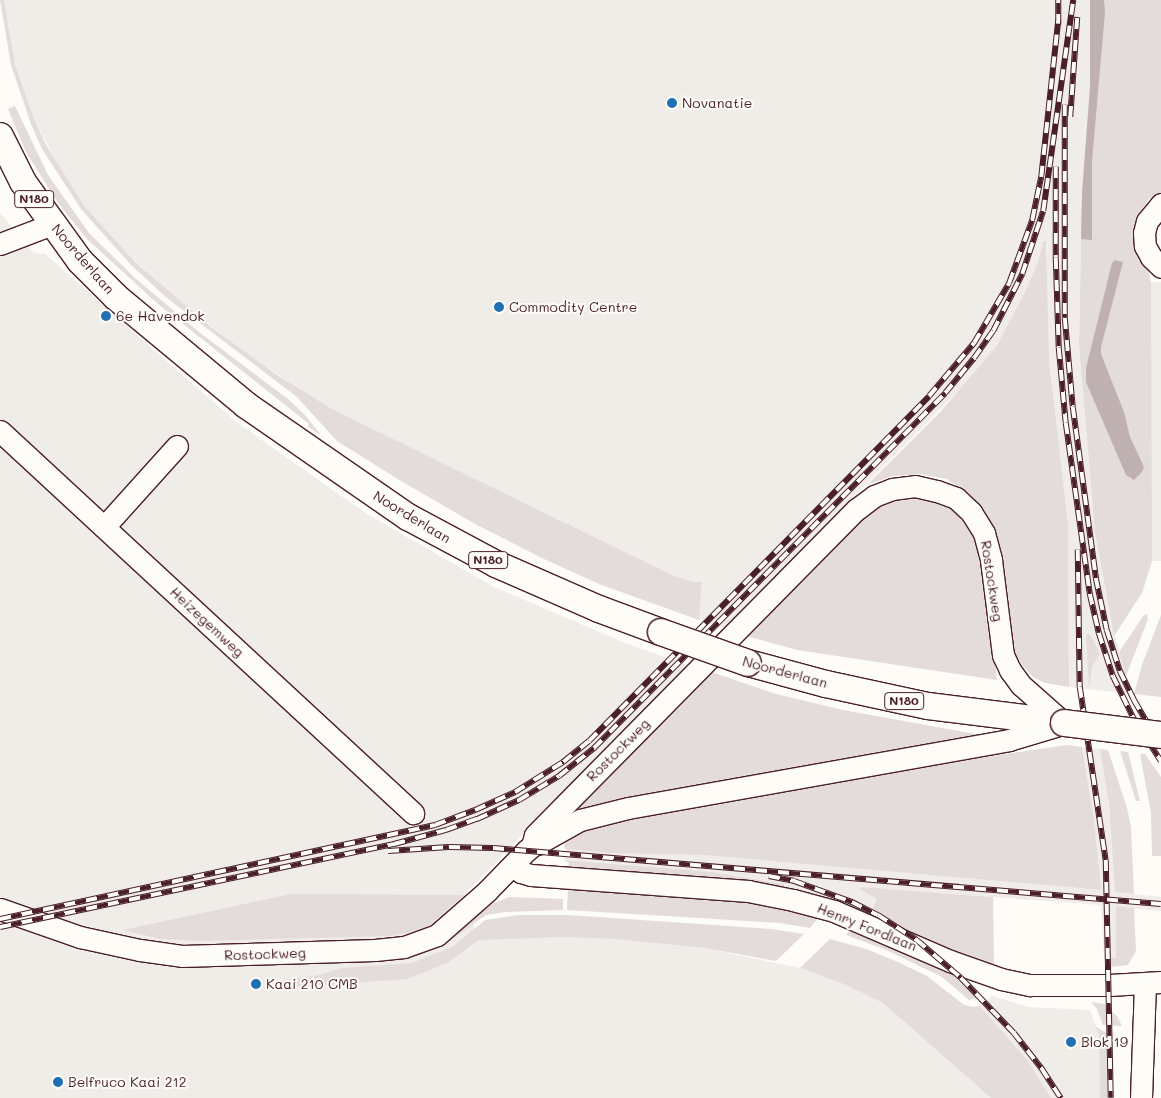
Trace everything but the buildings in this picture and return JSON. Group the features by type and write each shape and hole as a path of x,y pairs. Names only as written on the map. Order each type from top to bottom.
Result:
{"main road":[{"name":"Noorderlaan","path":"0,136 23,182 52,224 80,260 116,297 246,406 400,512 496,564 599,609 748,664 826,684 928,706 1161,735"}],"street":[{"path":"1161,204 1154,210 1147,221 1144,233 1146,246 1151,258 1161,267"},
{"path":"0,244 52,224"},
{"name":"Heizegemweg","path":"0,431 413,813"},
{"path":"104,527 177,446"},
{"name":"Rostockweg","path":"0,909 80,937 140,950 182,956 394,948 417,944 437,935 487,891 532,846 535,835 857,509 874,496 892,489 915,486 937,491 956,498 971,512 984,533 991,560 1003,655 1010,670 1021,685 1064,723"},
{"name":"Noorderlaan","path":"532,846 544,842 555,833 580,820 628,808 1009,740 1064,723"},
{"name":"Henry Fordlaan","path":"512,865 521,872 531,875 748,891 793,900 834,911 950,961 1001,980 1030,985 1153,983"},
{"path":"1141,1098 1153,983"}],"shaded area":[{"path":"0,0 4,0 15,65 35,121 46,145 85,207 135,262 211,327 277,375 330,408 672,575 693,582 702,582 699,620 599,584 544,559 477,525 401,481 337,441 297,397 167,298 132,266 81,209 42,149 31,124 11,65"},
{"path":"4,0 1090,0 1090,88 1082,193 1079,345 1095,532 1111,622 1126,676 1134,694 1069,687 1068,523 1049,360 1045,275 1047,245 1043,242 1038,262 1025,292 996,347 971,378 724,628 699,620 702,582 693,582 672,575 330,408 244,352 171,294 110,238 85,207 63,175 35,121 15,65"},
{"path":"1090,0 1161,0 1161,193 1149,199 1137,217 1151,282 1152,561 1142,593 1114,636 1095,532 1079,345 1082,193 1090,88"},
{"path":"1090,0 1104,0 1105,12 1092,161 1092,240 1081,239 1082,193 1090,87"},
{"path":"15,106 48,175 89,233 135,278 199,332 288,399 304,414 321,435 308,427 309,424 158,304 87,239 58,203 26,152 8,109"},
{"path":"0,213 34,253 45,254 235,421 367,514 494,587 630,645 688,665 464,895 478,939 562,937 613,939 705,948 800,968 846,985 883,1003 991,1098 0,1098"},
{"path":"1046,241 1049,360 1068,523 1069,687 1045,683 1033,677 1015,654 995,535 985,513 974,498 947,479 920,474 893,476 867,485 941,411 996,347 1025,292 1038,262 1043,242"},
{"path":"1115,260 1123,262 1101,347 1101,354 1124,412 1130,437 1144,467 1134,480 1126,475 1086,382 1086,368 1112,263"},
{"path":"1151,282 1161,282 1161,561 1151,561"},
{"path":"905,495 923,497 953,509 964,518 981,545 997,680 797,650 743,635 873,505"},
{"path":"1147,614 1148,619 1126,676 1119,652 1144,615"},
{"path":"1161,615 1161,697 1134,694 1142,665"},
{"path":"1086,634 1090,634 1100,654 1092,667 1089,689"},
{"path":"706,670 776,694 843,710 987,736 577,815 572,809"},
{"path":"1067,745 1082,747 1094,820 1101,890 703,855 612,853 565,849 564,846 570,837 584,831 645,815 964,760"},
{"path":"1082,747 1100,749 1109,805 1115,892 1161,897 1161,911 1116,907 1116,958 1104,959 1101,905 861,887 860,889 878,899 870,916 784,888 784,884 752,878 713,872 564,860 565,849 703,855 1100,890 1094,820"},
{"path":"1100,749 1108,750 1127,808 1131,827 1134,894 1115,892 1109,805"},
{"path":"1120,751 1128,752 1140,801 1136,801"},
{"path":"1140,754 1145,754 1161,777 1161,856 1152,856 1151,813"},
{"path":"564,860 713,872 784,884 784,888 568,869 569,863"},
{"path":"861,887 993,897 994,965 976,961 870,916 877,899 860,889"},
{"path":"568,888 757,902 819,917 810,928 780,923 567,910"},
{"path":"291,894 464,895 432,923 420,930 389,936 202,941 161,939 123,930"},
{"path":"509,897 563,899 563,910 505,912 486,915 445,944 420,955 404,960 356,962 443,941 492,904"},
{"path":"1116,906 1134,908 1136,951 1128,965 1111,967 1110,958 1116,958"},
{"path":"518,915 569,915 771,929 804,934 776,961 705,948 613,939 562,937 478,940 449,962 408,979 278,988 278,981 320,975 342,968 412,963 452,947 485,920"},
{"path":"851,928 948,970 976,998 969,1000 942,977 886,950 846,935"},
{"path":"830,939 866,949 898,962 927,976 964,1005 980,1006 1028,1061 1051,1098 991,1098 883,1003 846,985 800,968"},
{"path":"992,996 1028,1007 1090,1010 1099,1035 1100,1098 1051,1098 1028,1061 980,1006"},
{"path":"1091,1002 1104,1004 1117,1016 1122,1026 1103,1025 1097,1009"},
{"path":"1095,1026 1106,1033 1107,1098 1100,1098 1099,1035"},
{"path":"1106,1033 1115,1034 1108,1098 1099,1098"}],"railway":[{"path":"1058,0 1058,25"},
{"path":"0,927 394,844 446,830 477,819 519,800 559,776 594,748 945,393 974,358 993,331 1022,274 1043,211 1073,0"},
{"path":"1070,117 1077,17"},
{"path":"0,919 435,825 515,792 563,762 589,741 929,396 974,343 1009,283 1032,220 1041,177 1058,20"},
{"path":"1065,105 1065,318 1073,407 1096,578 1107,630 1120,671 1134,700 1161,746"},
{"path":"1056,167 1056,258 1059,348 1066,423 1090,594 1099,633 1113,676 1134,719 1161,761"},
{"path":"1078,550 1080,687 1106,860 1111,1098"},
{"path":"388,851 449,847 493,848 1161,904"},
{"path":"769,876 794,881 852,902 878,915 917,940 961,978 1014,1033 1042,1069 1061,1098"}],"place":[{"name":"Novanatie","path":"672,103"},
{"name":"Commodity Centre","path":"499,307"},
{"name":"6e Havendok","path":"106,316"},
{"name":"Kaai 210 CMB","path":"256,984"},
{"name":"Blok 19","path":"1071,1042"},
{"name":"Belfruco Kaai 212","path":"58,1082"}]}
